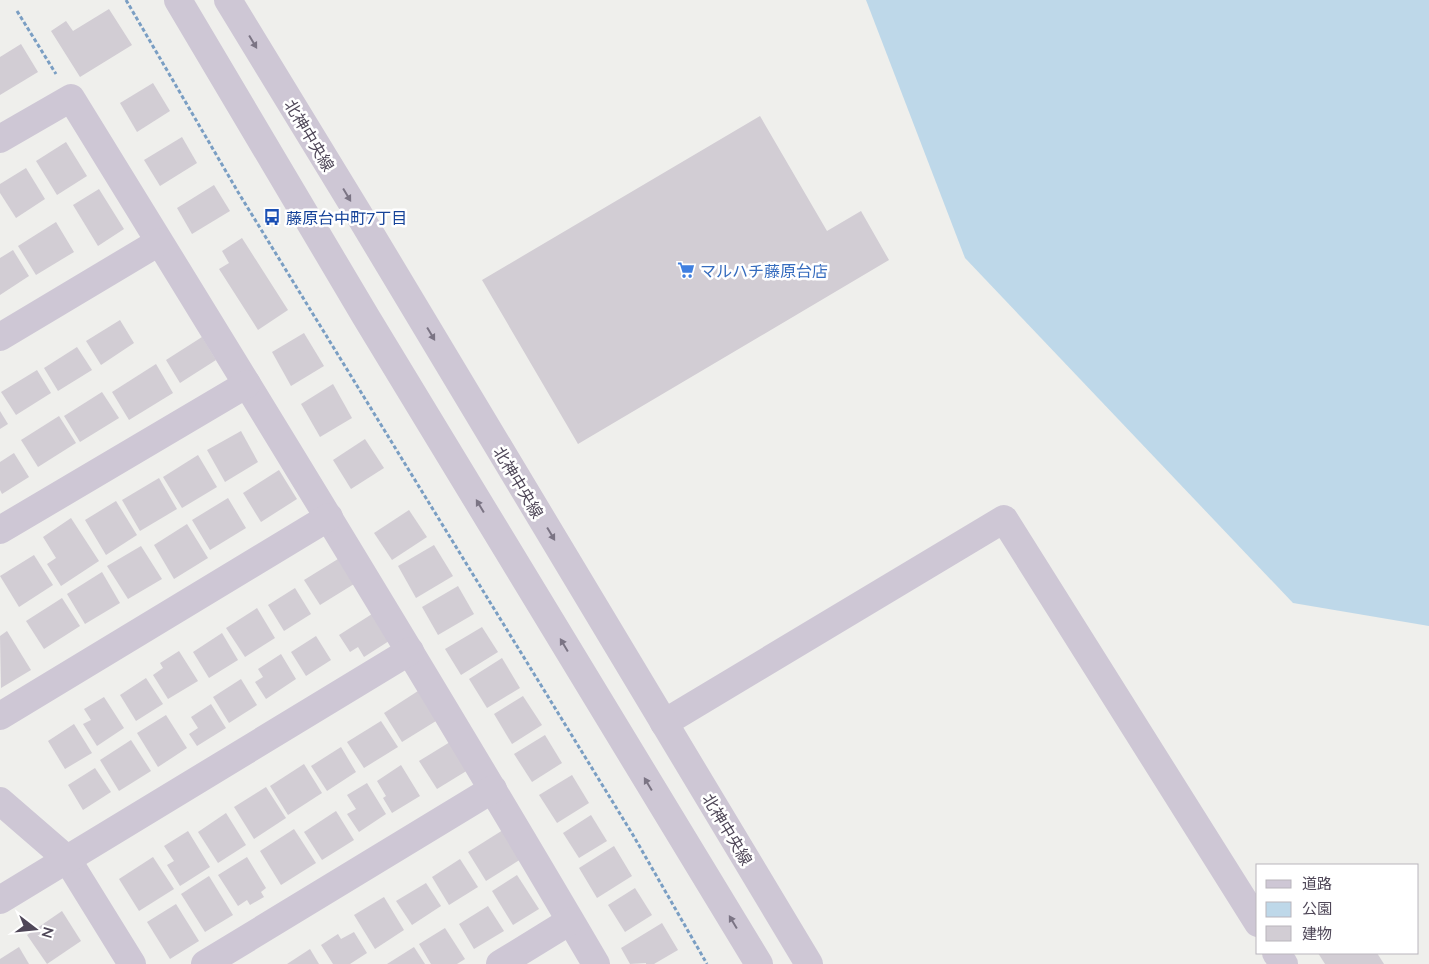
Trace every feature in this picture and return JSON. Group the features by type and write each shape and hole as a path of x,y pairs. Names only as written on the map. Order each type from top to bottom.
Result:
{"street":[{"path":"178,0 371,325 758,964"},
{"name":"北神中央線","path":"228,0 810,964"},
{"path":"0,139 71,98 329,516 596,964"},
{"path":"0,337 160,242"},
{"path":"0,530 247,384"},
{"path":"0,716 329,516"},
{"path":"664,723 1004,519 1256,920"},
{"path":"0,900 410,650"},
{"path":"205,964 493,789"},
{"path":"0,801 67,859 132,964"},
{"path":"500,964 570,921"}],"path":[{"path":"126,0 238,192 633,835 707,964"},
{"path":"17,11 71,98"}],"green space":[{"path":"866,0 1429,0 1429,626 1293,603 965,258"}],"building":[{"path":"109,9 132,45 80,77 51,31 66,21 73,31"},
{"path":"21,44 38,72 0,95 0,57"},
{"path":"153,83 170,111 137,132 120,103"},
{"name":"マルハチ藤原台店","path":"760,116 827,231 861,211 889,260 578,444 482,280"},
{"path":"182,137 197,163 160,186 144,160"},
{"path":"66,142 87,176 57,195 36,161"},
{"path":"26,168 45,199 16,218 0,193 0,184"},
{"path":"214,185 230,211 192,234 177,208"},
{"path":"99,189 124,229 98,246 73,205"},
{"path":"56,222 74,252 36,275 18,246"},
{"path":"242,238 288,310 258,330 219,269 229,263 222,251"},
{"path":"13,250 29,276 0,295 0,258"},
{"path":"120,320 134,343 101,365 86,341"},
{"path":"304,333 324,366 291,386 272,352"},
{"path":"202,337 216,360 180,383 166,360"},
{"path":"77,347 92,370 58,391 44,368"},
{"path":"156,364 173,393 129,420 112,392"},
{"path":"37,370 51,393 16,415 1,392"},
{"path":"333,384 352,418 320,437 301,404"},
{"path":"102,392 119,418 80,442 64,416"},
{"path":"0,411 8,424 0,429"},
{"path":"59,416 76,443 38,467 21,440"},
{"path":"241,431 258,462 225,482 207,450"},
{"path":"365,439 384,468 351,489 333,460"},
{"path":"14,453 29,477 2,494 0,490 0,462"},
{"path":"198,455 217,487 182,508 163,477"},
{"path":"279,470 297,499 261,522 243,493"},
{"path":"159,478 177,509 140,531 122,500"},
{"path":"228,498 246,528 210,550 192,520"},
{"path":"116,501 137,535 106,555 85,520"},
{"path":"409,510 427,537 392,560 374,533"},
{"path":"71,518 99,561 61,586 47,564 56,558 43,537"},
{"path":"187,524 208,558 174,579 154,545"},
{"path":"434,545 453,576 416,598 398,566"},
{"path":"141,546 162,579 128,599 107,566"},
{"path":"34,555 53,585 19,607 0,576"},
{"path":"338,559 354,584 320,605 304,580"},
{"path":"102,572 120,603 85,624 67,594"},
{"path":"458,586 474,614 438,635 422,607"},
{"path":"295,588 311,614 284,631 268,605"},
{"path":"62,598 80,626 44,649 26,621"},
{"path":"257,608 275,638 245,657 226,628"},
{"path":"372,614 389,641 364,657 358,647 350,652 339,635"},
{"path":"482,627 498,652 461,675 445,649"},
{"path":"7,631 31,670 1,688 0,636"},
{"path":"222,633 238,660 209,678 193,652"},
{"path":"316,636 331,660 306,676 291,652"},
{"path":"179,651 198,681 168,699 153,675 163,668 160,663"},
{"path":"281,654 296,679 266,699 255,682 263,677 258,669"},
{"path":"502,658 520,688 487,708 469,679"},
{"path":"146,678 163,704 136,721 120,695"},
{"path":"241,679 257,705 229,723 213,697"},
{"path":"418,691 436,721 402,742 384,713"},
{"path":"523,696 542,725 512,744 494,714"},
{"path":"104,697 124,728 97,746 83,724 91,720 84,709"},
{"path":"211,704 226,728 197,746 189,734 198,728 191,717"},
{"path":"166,715 187,748 158,767 137,733"},
{"path":"381,721 398,747 364,768 347,742"},
{"path":"74,724 92,753 65,769 48,741"},
{"path":"545,735 562,763 532,782 514,754"},
{"path":"131,740 151,771 119,791 100,760"},
{"path":"450,742 468,770 437,789 419,761"},
{"path":"341,747 356,772 327,791 311,766"},
{"path":"304,764 322,793 288,815 270,786"},
{"path":"401,765 420,796 392,813 383,798 386,796 377,781"},
{"path":"95,768 111,792 83,810 68,785"},
{"path":"572,775 589,803 557,823 539,795"},
{"path":"367,783 386,814 359,832 347,814 356,809 347,795"},
{"path":"266,787 286,818 254,839 234,807"},
{"path":"336,811 354,840 322,860 304,832"},
{"path":"226,813 246,845 218,863 198,832"},
{"path":"591,815 607,841 579,858 563,833"},
{"path":"294,829 316,863 281,885 260,851"},
{"path":"503,830 521,859 486,881 468,852"},
{"path":"188,831 210,867 180,886 167,865 174,861 164,846"},
{"path":"614,846 632,876 597,898 579,868"},
{"path":"153,857 174,889 139,911 119,879"},
{"path":"247,857 266,888 261,892 264,897 250,905 247,900 238,906 218,875"},
{"path":"460,859 478,887 449,905 432,877"},
{"path":"517,875 539,909 513,925 492,891"},
{"path":"209,876 233,915 205,932 181,894"},
{"path":"426,883 441,906 412,925 396,901"},
{"path":"635,888 652,915 625,932 608,905"},
{"path":"384,897 404,930 375,949 354,915"},
{"path":"176,904 199,941 170,959 147,922"},
{"path":"488,906 504,931 474,949 459,924"},
{"path":"62,911 81,941 47,964 27,935"},
{"path":"662,923 678,950 654,964 630,964 621,948"},
{"path":"445,928 465,959 457,964 431,964 419,944"},
{"path":"354,932 367,953 350,964 333,964 321,945 338,934 341,939"},
{"path":"19,947 29,964 0,964 0,959"},
{"path":"414,947 425,964 387,964"},
{"path":"310,949 319,964 287,964"},
{"path":"1319,954 1378,954 1384,964 1325,964"}],"place":[{"name":"藤原台中町7丁目","path":"272,217"},
{"name":"マルハチ藤原台店","path":"686,270"}]}
